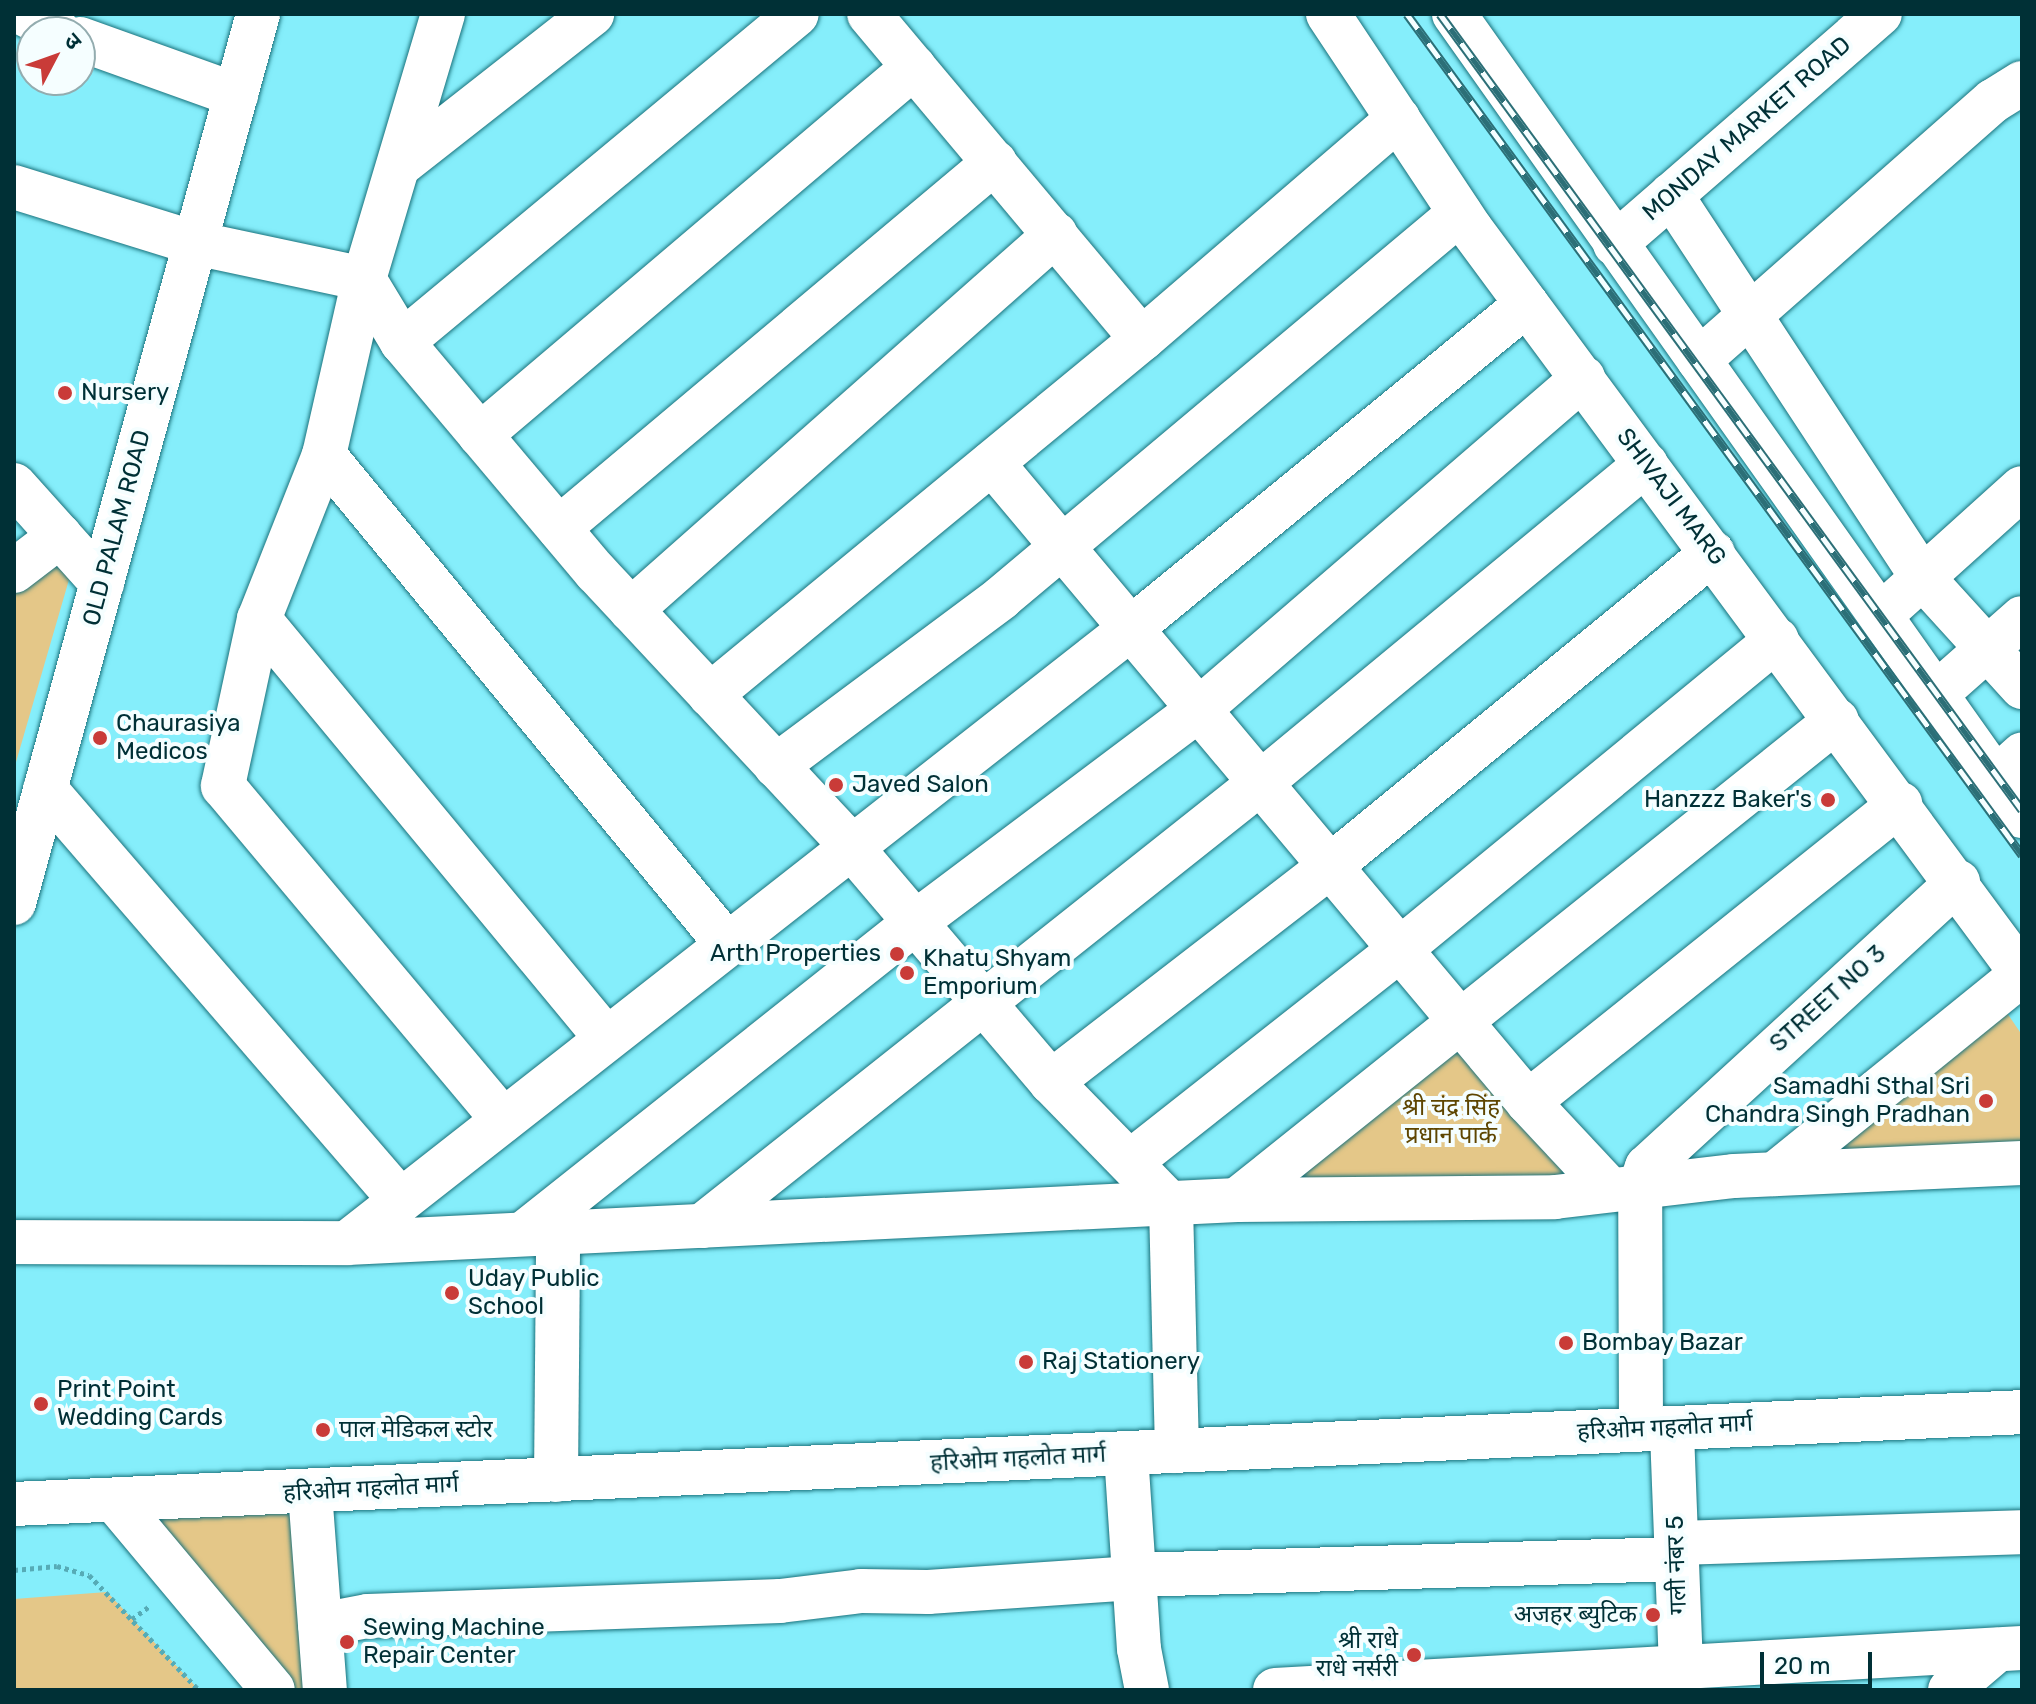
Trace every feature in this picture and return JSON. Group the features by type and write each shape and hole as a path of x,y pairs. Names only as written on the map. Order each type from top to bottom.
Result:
{"street":[{"name":"OLD PALAM ROAD","path":"14,903 258,14"},
{"path":"443,14 401,164 364,279 324,455 259,619 223,786 503,1120"},
{"path":"401,164 592,14"},
{"path":"402,342 797,14"},
{"path":"869,14 1142,339"},
{"name":"SHIVAJI MARG","path":"1328,14 1460,213 1958,882 2022,974"},
{"path":"1454,14 1615,244 1882,614 1935,695 2008,767 2022,816"},
{"name":"MONDAY MARKET ROAD","path":"1615,244 1880,14"},
{"path":"96,45 236,95"},
{"path":"480,435 914,67"},
{"path":"1699,360 1993,101 2022,83"},
{"path":"710,695 1142,339 1398,119"},
{"path":"559,528 995,162"},
{"path":"14,187 195,243 364,279 402,342 559,528 917,921 1051,1082 1171,1205 1177,1451"},
{"path":"1671,195 1753,314 1922,577 2022,687"},
{"path":"776,766 1001,598 1460,213"},
{"path":"631,610 1056,234"},
{"path":"347,1243 849,846 1129,630 1527,304"},
{"path":"540,1234 917,921 1197,711 1583,378"},
{"path":"324,455 726,943"},
{"path":"992,463 1528,1102 1625,1189 1656,1429"},
{"path":"702,1226 982,999 1259,784 1646,464"},
{"path":"14,485 102,583"},
{"path":"1882,614 2022,488"},
{"path":"14,571 60,536"},
{"path":"1051,1082 1329,867 1713,553"},
{"path":"1935,695 2022,618"},
{"path":"259,619 606,1038"},
{"path":"1130,1162 1399,950 1777,639"},
{"path":"1237,1200 1837,720"},
{"path":"45,789 401,1201"},
{"path":"1528,1102 1900,804"},
{"name":"STREET NO 3","path":"1625,1189 1661,1151 1958,882"},
{"path":"1775,1174 2022,974"},
{"path":"14,1242 347,1243 1237,1200 1555,1197 1775,1174 2022,1163"},
{"path":"540,1234 556,1480"},
{"name":"हरिओम गहलोत मार्ग","path":"14,1504 2022,1412"},
{"name":"गली नंबर 5","path":"1656,1429 1676,1551 1667,1679"},
{"path":"1126,1454 1134,1576 1147,1690"},
{"path":"310,1492 325,1690"},
{"path":"115,1501 273,1690"},
{"path":"320,1625 368,1616 780,1601 861,1591 928,1592 1134,1576 2022,1532"},
{"path":"1275,1690 1667,1679 1842,1659 2009,1649"},
{"path":"1950,1690 2009,1649"},
{"path":"1804,1690 1842,1659"}],"path":[{"path":"14,1570 57,1566 89,1575 199,1690"}],"green space":[{"path":"84,528 14,769 14,585"},
{"path":"2003,1007 2022,1035 2022,1157 1835,1151"},
{"name":"श्री चंद्र सिंह प्रधान पार्क","path":"1457,1043 1583,1179 1277,1184"},
{"path":"293,1509 312,1690 289,1690 151,1520"},
{"path":"107,1592 199,1690 14,1690 14,1599"}],"railway":[{"path":"1407,14 2022,855"},
{"path":"1440,14 2022,810"}],"place":[{"name":"Nursery","path":"65,393"},
{"name":"Chaurasiya Medicos","path":"100,738"},
{"name":"Javed Salon","path":"836,785"},
{"name":"Hanzzz Baker's","path":"1828,800"},
{"name":"Arth Properties","path":"897,954"},
{"name":"Khatu Shyam Emporium","path":"907,973"},
{"name":"Samadhi Sthal Sri Chandra Singh Pradhan","path":"1986,1101"},
{"name":"Uday Public School","path":"452,1293"},
{"name":"Bombay Bazar","path":"1566,1343"},
{"name":"Raj Stationery","path":"1026,1362"},
{"name":"Print Point Wedding Cards","path":"41,1404"},
{"name":"पाल मेडिकल स्टोर","path":"323,1430"},
{"name":"अजहर ब्युटिक","path":"1653,1615"},
{"name":"Sewing Machine Repair Center","path":"347,1642"},
{"name":"श्री राधे राधे नर्सरी","path":"1414,1655"}]}
